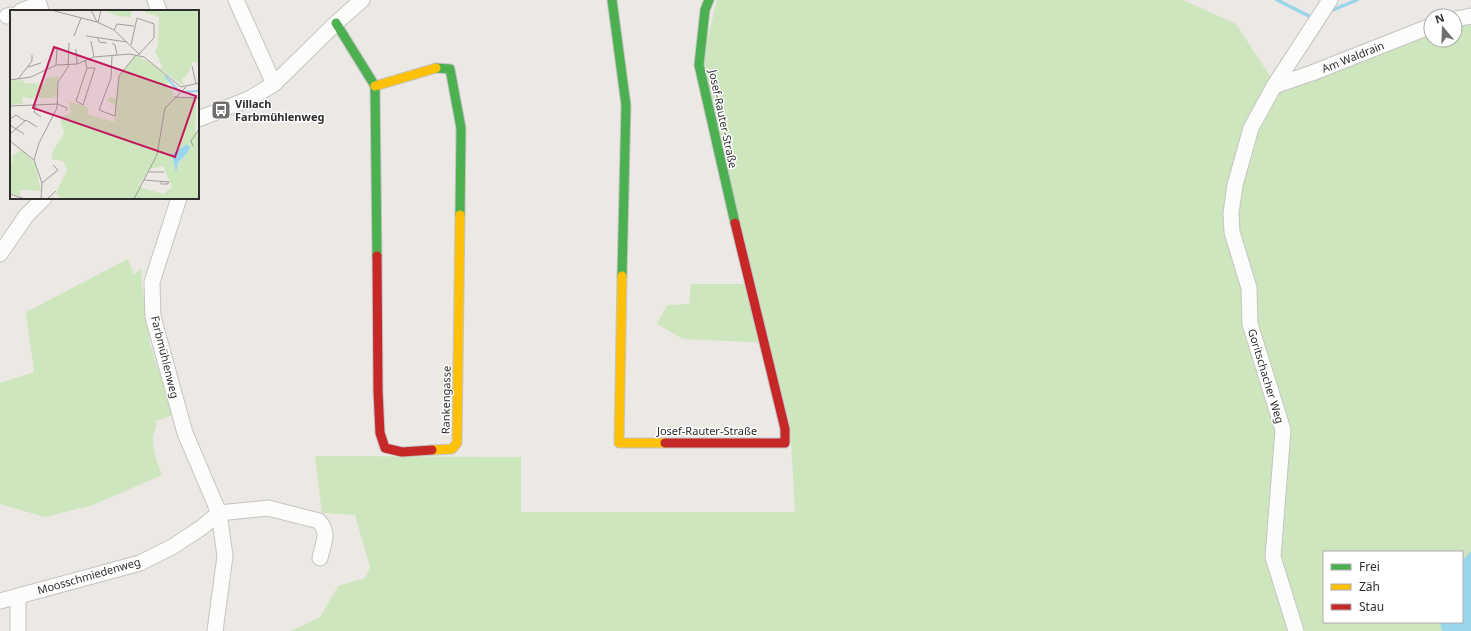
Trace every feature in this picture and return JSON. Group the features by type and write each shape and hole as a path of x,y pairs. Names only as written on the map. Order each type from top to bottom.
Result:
{"street":[{"path":"155,0 158,10"},
{"path":"236,0 274,84"},
{"path":"199,119 249,99 274,84 336,23 362,0"},
{"name":"Josef-Rauter-Straße","path":"612,0 626,105 620,443 785,443 785,429 724,178 699,65 705,10 709,0"},
{"path":"23,10 39,4 41,10"},
{"name":"Goritschacher Weg","path":"1296,631 1273,557 1283,430 1250,324 1249,288 1232,232 1231,219 1236,185 1251,128 1274,86 1324,8"},
{"path":"336,23 376,86"},
{"name":"Am Waldrain","path":"1274,86 1312,73 1423,29"},
{"name":"Rankengasse","path":"437,68 450,69 461,128 457,443 452,449 402,452 385,448 380,433 378,375 376,86 437,68"},
{"path":"0,254 26,216 43,199"},
{"name":"Farbmühlenweg","path":"179,199 152,282 153,317 185,433 219,513 225,556 215,631"},
{"path":"219,513 268,508 319,521 324,527 326,533 320,558"},
{"name":"Moosschmiedenweg","path":"0,602 140,563 172,547 201,528 219,513"},
{"path":"18,597 18,631"}],"green space":[{"path":"717,0 1183,0 1236,24 1276,85 1423,31 1423,48 1463,48 1463,20 1471,19 1471,551 1463,560 1463,551 1323,551 1323,623 1440,623 1442,631 291,631 320,617 338,586 365,578 370,567 355,515 322,513 315,456 521,457 521,512 795,512 790,425 768,343 683,339 657,324 667,305 689,304 691,284 753,284 701,65"},
{"path":"128,259 134,275 141,268 150,344 173,415 156,421 153,435 153,444 157,462 162,475 93,505 45,517 0,504 0,383 34,372 26,312"}],"water":[{"path":"1471,551 1471,631 1442,631 1440,623 1463,623 1463,560"}],"waterway":[{"path":"1277,0 1309,16 1316,15"},
{"path":"1328,12 1357,0"}],"traffic: fast":[{"path":"612,0 626,105 622,276"},
{"path":"709,0 705,10 699,65 735,223"},
{"path":"336,23 375,86 377,256"},
{"path":"436,68 450,69 461,128 460,215"}],"traffic: slow":[{"path":"375,86 436,68"},
{"path":"432,450 452,449 457,443 460,215"},
{"path":"622,276 619,443 665,443"}],"traffic: jam":[{"path":"665,443 785,443 785,429 735,223"},
{"path":"377,256 378,391 380,433 385,448 402,452 432,450"}],"place":[{"name":"Villach Farbmühlenweg","path":"221,110"}]}
